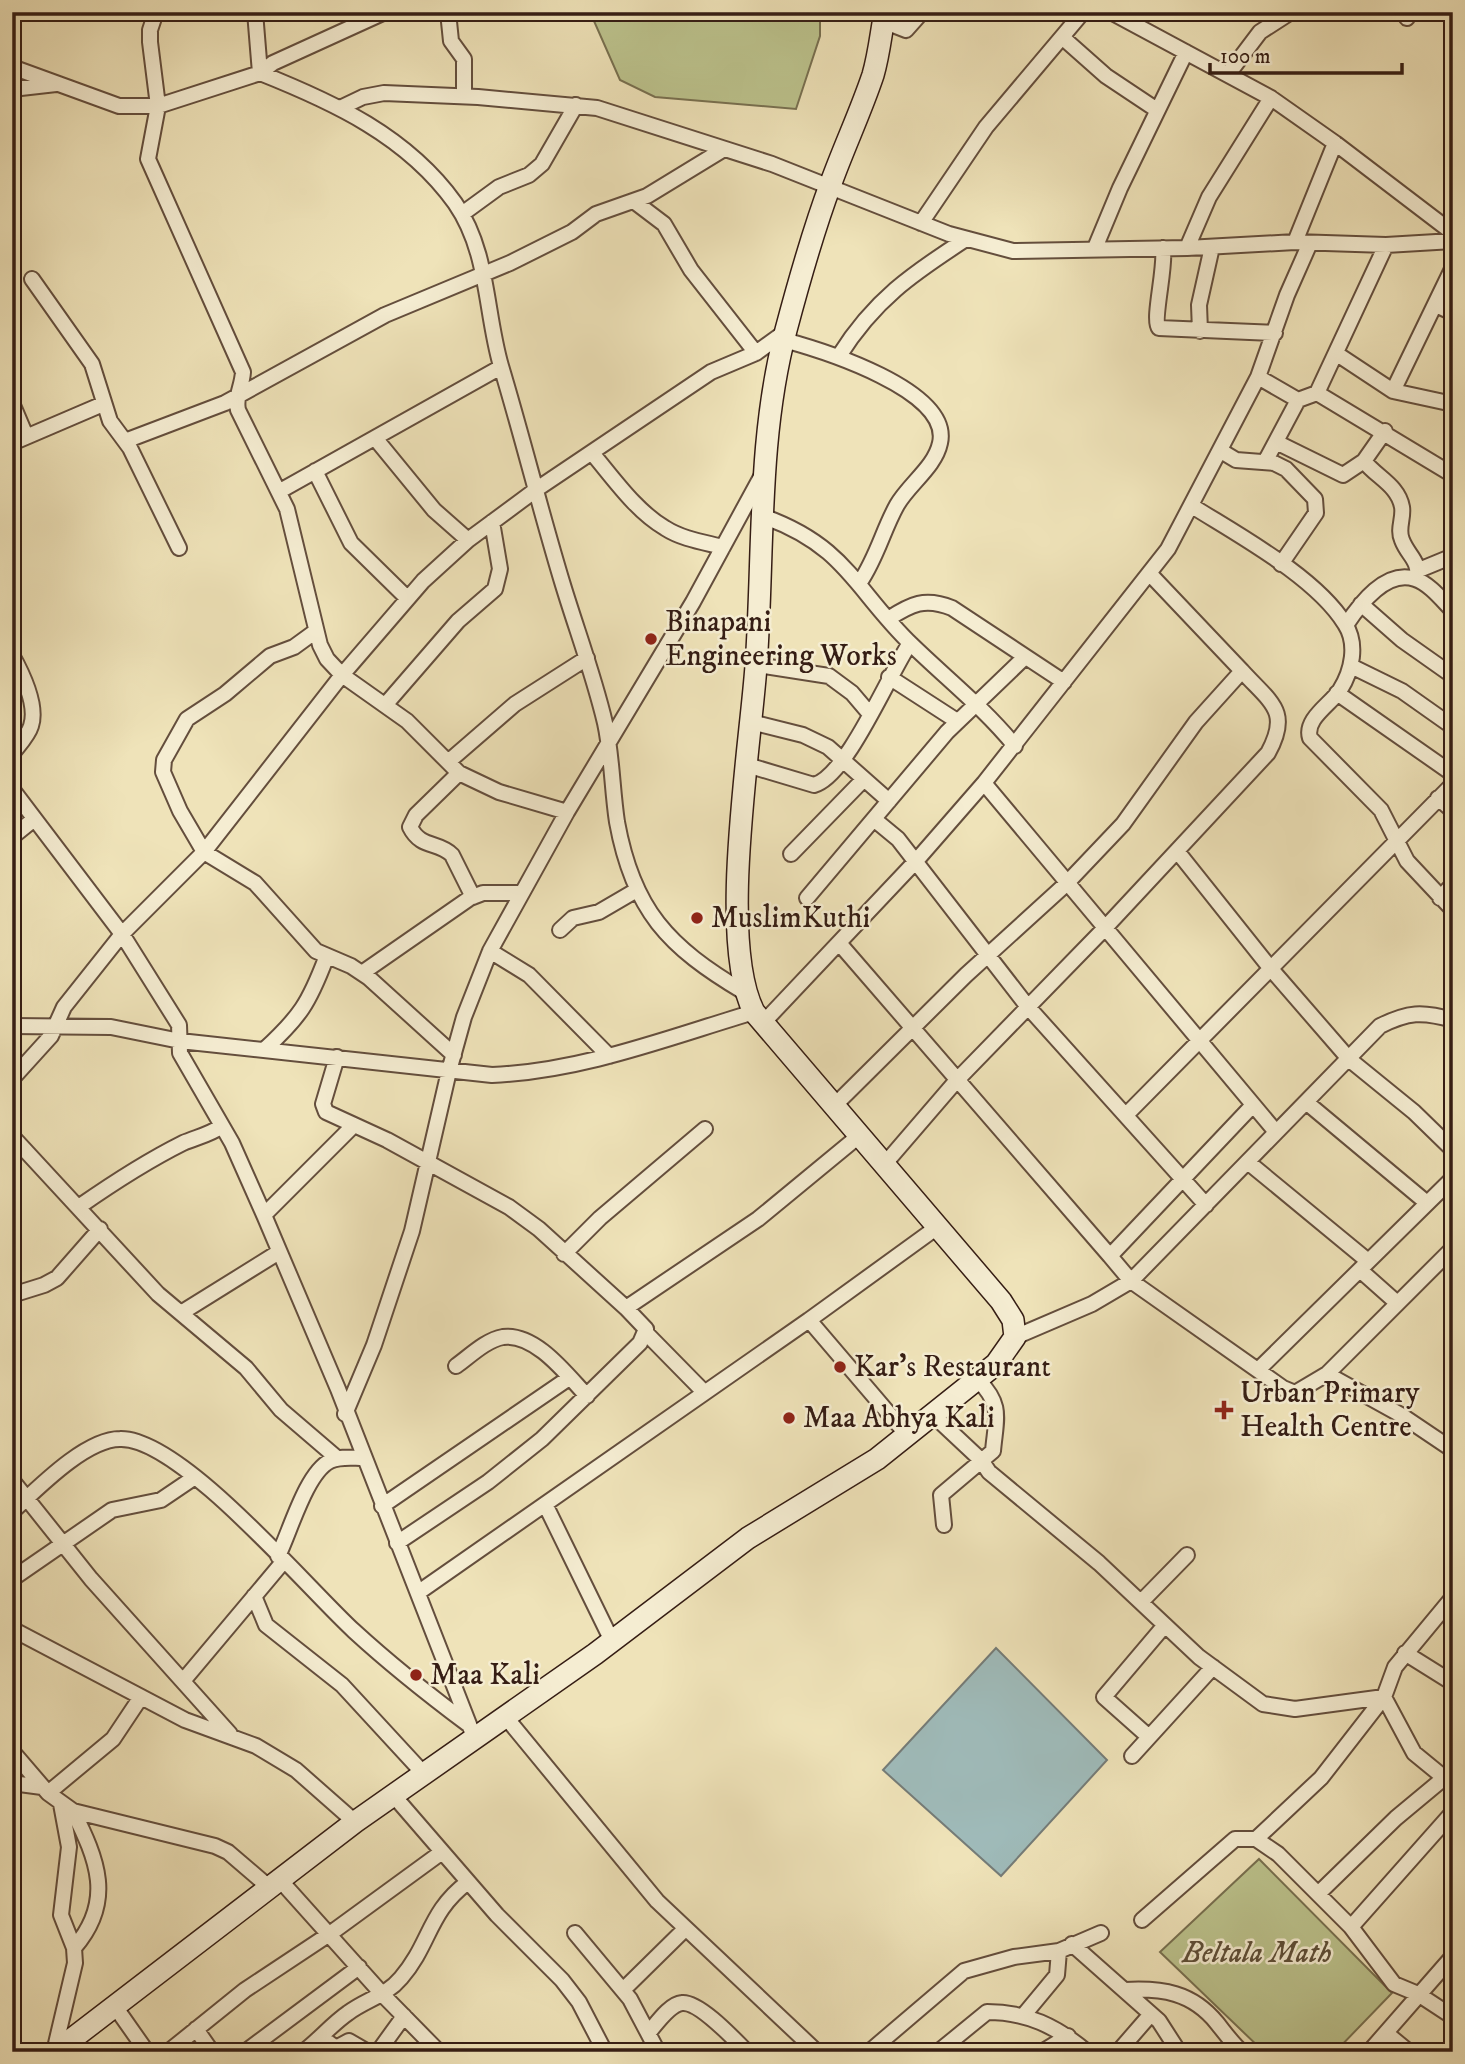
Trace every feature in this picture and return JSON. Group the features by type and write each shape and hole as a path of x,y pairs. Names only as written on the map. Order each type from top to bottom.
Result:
{"main road":[{"path":"55,2052 355,1822 425,1775 472,1731 504,1715 612,1641 748,1538 877,1459 908,1436 1004,1357 1015,1337 1013,1320 1001,1301 758,1017 744,992 739,962 738,889 757,664 765,471 773,387 784,336 830,185 873,73 884,17"}],"street":[{"path":"156,12 150,30 150,42 158,106 148,159 243,372 242,385 236,397 238,410 280,491 298,544 316,631 327,659 342,675 386,704 453,767 499,792 567,812"},
{"path":"255,12 260,73"},
{"path":"12,67 119,106 158,106 260,73 273,63 385,12"},
{"path":"449,12 451,41 464,59 464,96"},
{"path":"884,17 906,30 922,12"},
{"path":"921,223 986,127 1083,12"},
{"path":"1111,12 1229,72 1271,98 1453,233"},
{"path":"1129,22 1146,12"},
{"path":"1229,72 1260,32 1291,12"},
{"path":"1062,37 1106,76 1157,110"},
{"path":"1095,248 1186,52"},
{"path":"260,73 340,108 403,149 431,176 462,214 485,273 491,327 501,366 609,742 617,820 635,891 654,919 677,945 711,972 744,992"},
{"path":"12,89 61,83"},
{"path":"340,108 363,97 384,93 576,105 628,116 830,185 966,239 1013,251 1188,248 1295,242 1386,245 1453,241"},
{"path":"1188,248 1209,197 1271,98"},
{"path":"462,214 499,187 529,175 542,164 555,147 576,105"},
{"path":"1295,242 1335,143"},
{"path":"125,441 236,397 385,315 485,273 572,232 596,214 635,202 724,149"},
{"path":"635,202 664,224 691,270 756,354"},
{"path":"839,356 868,315 891,290 966,239"},
{"path":"12,1026 111,1027 180,1041 492,1075 538,1073 758,1017 839,943 916,861 1015,746 1168,549 1258,377 1310,243"},
{"path":"1265,462 1298,400 1317,393 1386,245"},
{"path":"1200,331 1199,305 1212,247"},
{"path":"1163,248 1165,274 1155,324 1166,330 1275,333"},
{"path":"1393,391 1453,267"},
{"path":"32,279 92,363 110,421 125,441 179,548"},
{"path":"1436,305 1453,313"},
{"path":"12,1079 56,1026 64,1007 122,934 204,852 342,675 407,598 468,540 537,489 711,372 756,354 784,336 839,356 911,394 930,412 940,429 938,453 898,503 874,560 860,582"},
{"path":"1337,354 1393,391 1453,404"},
{"path":"280,491 501,366"},
{"path":"1258,377 1298,400"},
{"path":"1317,393 1385,431 1453,475"},
{"path":"12,403 19,440 103,404"},
{"path":"1276,442 1342,475 1364,461 1385,431"},
{"path":"375,438 434,510 468,540"},
{"path":"1221,451 1236,460 1265,462 1286,468 1318,505 1316,513 1281,564"},
{"path":"592,453 635,503 665,528 691,540 723,547"},
{"path":"1364,461 1393,488 1399,499 1402,509 1400,537 1417,561 1418,574 1453,611"},
{"path":"315,471 351,543 407,598"},
{"path":"345,1413 393,1292 430,1164 449,1071 464,1017 490,951 567,812 765,471"},
{"path":"1192,506 1281,564 1309,586 1346,625 1350,639 1351,666 1338,694 1311,723 1310,737 1381,810 1414,870 1453,911"},
{"path":"765,517 808,535 830,552 860,582 910,643 977,702 1015,746"},
{"path":"386,704 458,621 495,589 500,569 492,522"},
{"path":"1346,625 1361,604 1392,580 1418,574 1453,556"},
{"path":"883,1166 957,1080 1256,770 1280,731 1279,717 1269,700 1149,573"},
{"path":"888,619 911,604 937,602 1064,682"},
{"path":"1361,604 1402,640 1453,676"},
{"path":"316,631 294,647 257,665 179,729 164,760 163,772 180,811 204,852 255,883 316,951 362,973 454,1055"},
{"path":"747,765 814,785 828,779 845,760 910,643"},
{"path":"12,655 25,682 33,717 28,733 12,754"},
{"path":"807,898 957,721 1025,657"},
{"path":"473,897 452,855 446,850 424,843 410,827 416,815 453,767 515,704 586,658"},
{"path":"757,664 829,676 852,693 869,713"},
{"path":"1351,666 1402,691 1453,727"},
{"path":"835,1105 989,954 1066,884 1123,824 1196,722 1242,671"},
{"path":"889,677 957,721"},
{"path":"1338,694 1453,774"},
{"path":"751,722 803,735 828,747 889,802"},
{"path":"791,854 864,779"},
{"path":"984,783 1276,1132"},
{"path":"1126,1115 1453,784"},
{"path":"12,789 122,934 176,1018 180,1052 222,1126 264,1215 419,1592 472,1731"},
{"path":"1438,798 1453,811"},
{"path":"12,837 33,820"},
{"path":"875,820 898,839 1028,1007 1206,1205"},
{"path":"1177,851 1271,969 1350,1059 1453,1150"},
{"path":"1440,898 1453,884"},
{"path":"560,930 573,918 599,912 635,891"},
{"path":"362,973 473,897 483,893 521,893"},
{"path":"839,943 1131,1281 1295,1393 1327,1374 1396,1302 1453,1248"},
{"path":"490,951 529,975 609,1056"},
{"path":"264,1050 302,1012 326,958"},
{"path":"1015,1337 1092,1304 1131,1281 1380,1026 1405,1014 1435,1015 1453,1020"},
{"path":"337,1057 324,1109 509,1207 539,1229 626,1308 646,1329 647,1334 704,1392"},
{"path":"1306,1102 1427,1203"},
{"path":"1110,1256 1253,1105"},
{"path":"264,1215 354,1125"},
{"path":"80,1206 185,1142 209,1135 222,1126"},
{"path":"564,1254 600,1218 705,1129"},
{"path":"626,1308 758,1219 860,1135"},
{"path":"12,1136 34,1162 80,1206 158,1294 246,1368 281,1410 337,1458"},
{"path":"1249,1163 1364,1265 1396,1302"},
{"path":"1259,1369 1453,1178"},
{"path":"419,1592 809,1320 936,1228"},
{"path":"12,1295 57,1278 100,1229"},
{"path":"181,1313 279,1252"},
{"path":"809,1320 908,1436"},
{"path":"397,1543 519,1458 587,1396 647,1334"},
{"path":"456,1366 488,1343 503,1337 517,1338 546,1355 587,1396"},
{"path":"1327,1374 1393,1410 1453,1450"},
{"path":"383,1506 569,1378"},
{"path":"944,1525 941,1495 993,1451 997,1409 992,1395 978,1380"},
{"path":"933,1415 981,1460 989,1472 1099,1563 1213,1667 1263,1704 1295,1709 1384,1697"},
{"path":"12,1512 83,1452 117,1438 133,1439 150,1447 195,1477 393,1665 472,1731"},
{"path":"183,1681 254,1596 280,1559 309,1486 321,1469 337,1458 363,1458"},
{"path":"12,1579 112,1510 161,1500 195,1477"},
{"path":"12,1480 61,1543 231,1735"},
{"path":"545,1504 612,1641"},
{"path":"1141,1602 1186,1555"},
{"path":"254,1596 266,1625 336,1680 425,1775"},
{"path":"1256,1839 1321,1778 1384,1697 1395,1667 1405,1653 1450,1606"},
{"path":"1149,1737 1104,1697 1165,1625"},
{"path":"12,1629 186,1720 231,1735 296,1770 355,1822"},
{"path":"1405,1653 1453,1683"},
{"path":"1132,1756 1213,1667"},
{"path":"12,1783 45,1790 113,1739 141,1697"},
{"path":"1318,1894 1396,1818 1448,1781 1414,1753 1384,1697"},
{"path":"504,1715 630,1872 684,1930 814,2050"},
{"path":"12,1751 45,1790 67,1807 94,1854 98,1880 93,1917 74,1948"},
{"path":"394,1796 468,1882 562,1980 579,2002 605,2052"},
{"path":"67,1807 215,1846 228,1852 275,1884 331,1934 384,1996 439,2052"},
{"path":"55,2052 73,1977 74,1948 61,1916 69,1847 67,1807"},
{"path":"1351,1927 1453,1812"},
{"path":"1142,1920 1235,1839 1256,1839 1278,1854 1351,1927 1394,1984 1418,1994 1453,2017"},
{"path":"168,2052 275,1968 331,1934 442,1852"},
{"path":"303,2052 351,2011 384,1996 414,1961 433,1919 446,1900 468,1882"},
{"path":"623,1990 684,1930"},
{"path":"575,1933 623,1990 650,2031 658,2052"},
{"path":"869,2052 964,1971 1014,1957 1066,1948 1101,1933"},
{"path":"1066,1948 1125,1990 1165,2028 1179,2052"},
{"path":"1023,2016 1057,1975 1066,1948"},
{"path":"1369,2052 1453,1956"},
{"path":"245,2052 359,1967"},
{"path":"1125,1990 1160,1988 1187,1997 1208,2013 1224,2045 1242,2052"},
{"path":"650,2031 682,2002 691,2004 716,2021 747,2052"},
{"path":"114,2005 147,2052"},
{"path":"939,2052 987,2011 1040,2020 1068,2036 1087,2052"},
{"path":"1118,2052 1151,2014"},
{"path":"378,2052 404,2016"},
{"path":"196,2029 212,2052"},
{"path":"1386,2034 1409,2052"},
{"path":"1042,2052 1068,2036"},
{"path":"321,2037 336,2049 349,2041 368,2052"}],"green space":[{"path":"590,12 820,12 820,36 796,109 655,97 620,80"},
{"name":"Beltala Math","path":"1259,1859 1392,1993 1335,2052 1264,2052 1160,1952"}],"water":[{"path":"996,1648 1107,1760 1001,1876 883,1770"}],"place":[{"name":"Binapani Engineering Works","path":"651,639"},
{"name":"MuslimKuthi","path":"697,918"},
{"name":"Kar's Restaurant","path":"840,1367"},
{"name":"Urban Primary Health Centre","path":"1224,1410"},
{"name":"Maa Abhya Kali","path":"789,1418"},
{"name":"Maa Kali","path":"416,1675"}]}
